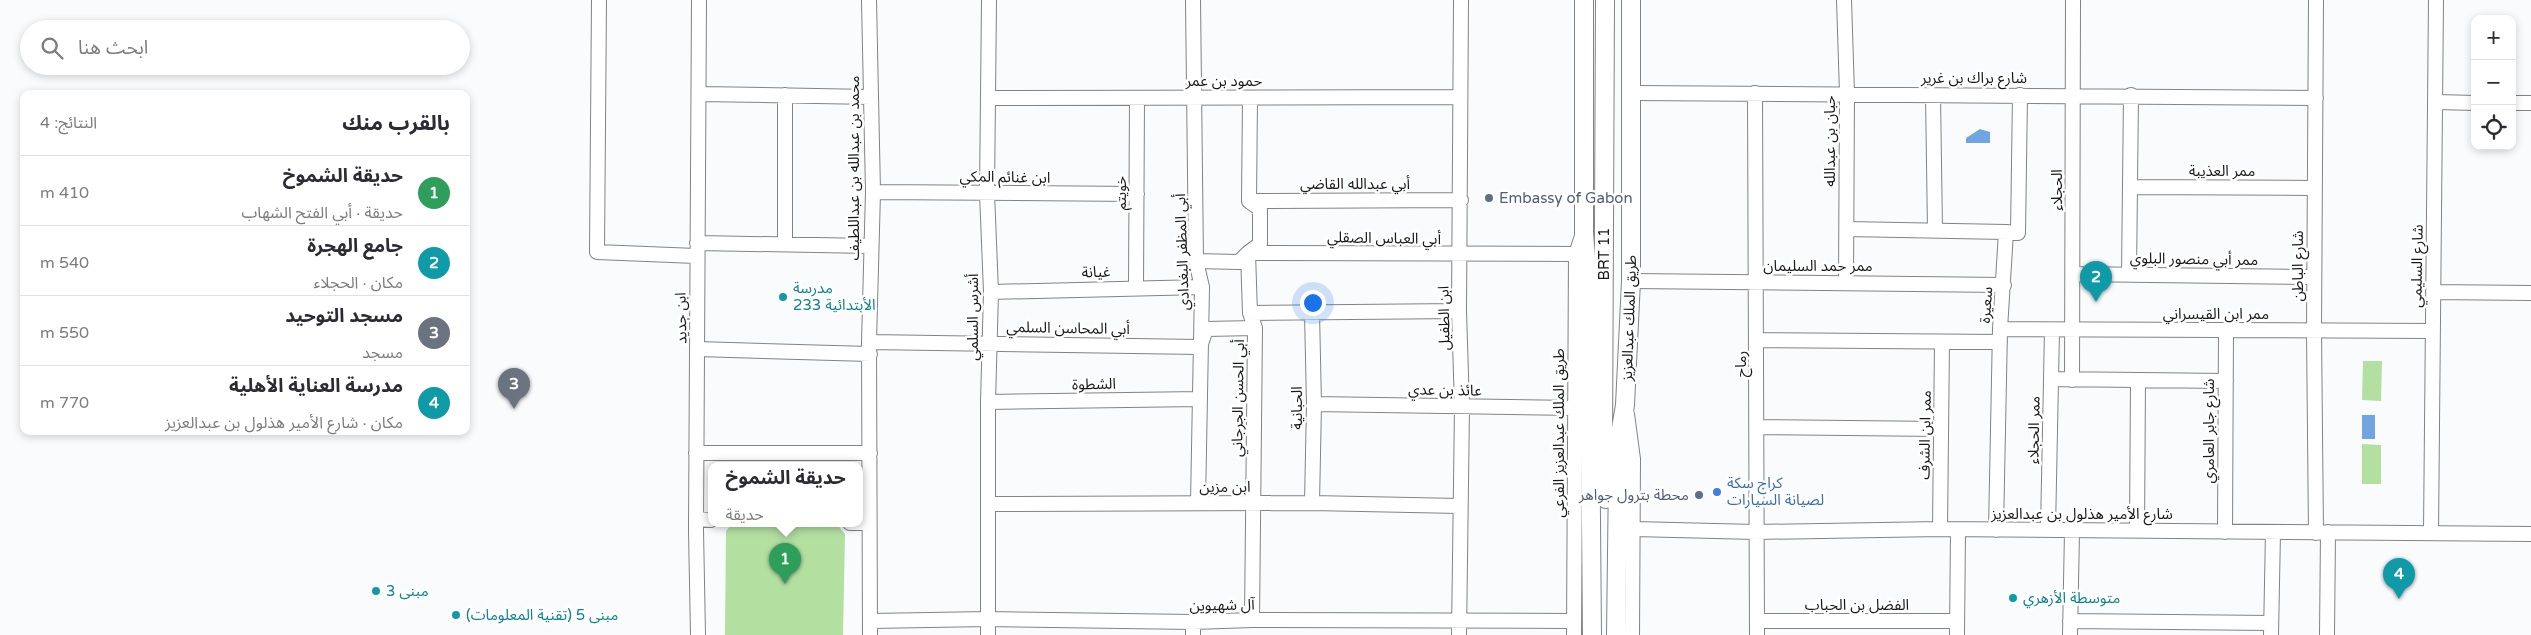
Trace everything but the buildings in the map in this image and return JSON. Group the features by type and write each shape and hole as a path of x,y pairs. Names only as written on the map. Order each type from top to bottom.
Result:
{"main road":[{"path":"1578,0 1584,21"},
{"path":"1584,0 1584,233 1589,296 1592,635"},
{"name":"BRT 11","path":"1605,0 1603,448 1606,548 1616,607"},
{"name":"طريق الملك عبدالعزيز","path":"1616,635 1619,441 1625,405 1631,281 1631,0"},
{"path":"1631,24 1643,0"},
{"name":"BRT 11","path":"1591,552 1595,547 1600,531 1600,471 1603,448"}],"street":[{"path":"599,0 598,252 696,249 786,243 871,246"},
{"name":"ابن جديد","path":"698,635 696,249 700,94 699,0"},
{"name":"محمد بن عبدالله بن عبداللطيف","path":"868,0 872,192 869,348 870,628"},
{"name":"أشرس السلمي","path":"988,0 987,193 991,292 988,402 988,635"},
{"name":"أبي المظفر البغدادي","path":"1193,0 1196,261 1202,287 1198,503"},
{"name":"ابن الطفيل","path":"1459,635 1462,407 1459,311 1461,0"},
{"name":"حبان بن عبدالله","path":"1844,0 1846,282"},
{"name":"الحجلاء","path":"2072,380 2073,0"},
{"name":"شارع الباطن","path":"2316,0 2314,331 2327,635"},
{"name":"شارع السليمي","path":"2431,532 2432,331 2437,102 2436,0"},
{"name":"شارع براك بن غرير","path":"1632,93 2074,94 2316,98"},
{"name":"رماح","path":"1755,93 1757,635"},
{"path":"700,94 871,97"},
{"path":"785,95 786,243"},
{"path":"1933,95 1935,231"},
{"path":"1847,229 2018,232 2020,95"},
{"path":"2129,274 2131,95"},
{"name":"حمود بن عمر","path":"988,98 1460,97"},
{"name":"خويتم","path":"1136,287 1137,98"},
{"path":"1248,253 1260,244 1260,209 1249,201 1250,98"},
{"path":"2437,102 2471,103"},
{"path":"2516,103 2531,103"},
{"name":"ممر العذيبة","path":"2130,187 2314,188"},
{"name":"ابن غنائم المكي","path":"872,192 1137,194"},
{"name":"أبي عبدالله القاضي","path":"1249,201 1461,200"},
{"name":"سعيرة","path":"1996,530 2000,335 2006,232"},
{"name":"طريق الملك عبدالعزيز الفرعي","path":"1574,628 1576,254 1584,233"},
{"name":"أبي العباس الصقلي","path":"1196,261 1240,262 1248,253 1576,254"},
{"name":"أبي الحسن الجرجاني","path":"1248,253 1250,313 1255,328 1252,620"},
{"name":"ممر أبي منصور البلوي","path":"2073,274 2314,277"},
{"name":"ممر حمد السليمان","path":"1631,281 2004,284"},
{"name":"غيانة","path":"991,292 1136,287 1202,287"},
{"path":"2433,292 2531,294"},
{"path":"1250,313 1459,311"},
{"name":"الحبانية","path":"1312,313 1314,404 1312,503"},
{"path":"1200,347 1206,329 1255,328"},
{"name":"ممر ابن القيسراني","path":"1757,340 1942,342 2052,330 2432,331"},
{"name":"ممر الحجلاء","path":"2048,530 2052,330"},
{"name":"شارع جابر العامري","path":"2226,330 2226,532"},
{"name":"أبي المحاسن السلمي","path":"697,349 869,348 990,342 1200,347"},
{"name":"ممر ابن الشرف","path":"1940,529 1942,342"},
{"path":"2051,379 2226,381"},
{"path":"2137,530 2138,380"},
{"name":"الشطوة","path":"988,402 1200,399"},
{"name":"عائذ بن عدي","path":"1314,404 1576,408"},
{"path":"1625,405 1633,459 1632,635"},
{"path":"1757,427 1941,429"},
{"path":"696,453 870,453"},
{"name":"ابن مزين","path":"989,504 1312,503 1460,506"},
{"path":"696,519 708,520"},
{"path":"863,523 869,523"},
{"name":"شارع الأمير هذلول بن عبدالعزيز","path":"1633,529 1756,532 1940,529 2531,534"},
{"path":"1957,628 1958,530"},
{"path":"2072,531 2070,628 2271,629 2273,532"},
{"name":"آل شهيوين","path":"870,628 988,619 1193,629 1252,620 1459,620 1574,628"},
{"name":"الفضل بن الحباب","path":"1757,620 1957,628"}],"green space":[{"path":"2363,361 2382,361 2381,401 2362,400"},
{"path":"2362,444 2381,445 2381,484 2362,484"},
{"path":"729,527 839,527 845,534 843,635 725,635 726,531"}],"water":[{"path":"1980,129 1990,132 1990,143 1966,143 1966,138"},
{"path":"2362,415 2375,415 2375,439 2362,439"}],"place":[{"name":"Embassy of Gabon","path":"1489,198"},
{"name":"مدرسة الأبتدائية 233","path":"783,297"},
{"name":"جامع الهجرة","path":"2096,302"},
{"name":"مسجد التوحيد","path":"514,409"},
{"name":"كراج سكة لصيانة السيارات","path":"1717,492"},
{"name":"محطة بترول جواهر","path":"1699,495"},
{"name":"حديقة الشموخ","path":"785,584"},
{"name":"مبنى 3","path":"376,591"},
{"name":"متوسطة الأزهري","path":"2013,598"},
{"name":"مدرسة العناية الأهلية","path":"2399,599"},
{"name":"مبنى 5 (تقنية المعلومات)","path":"456,615"}]}
